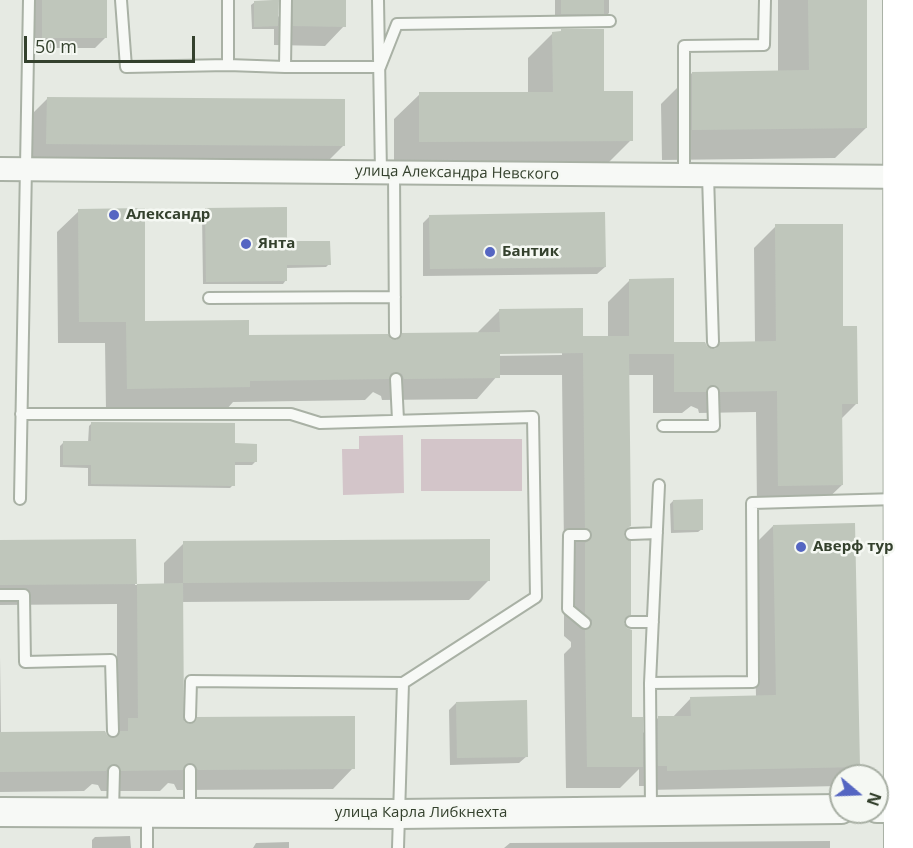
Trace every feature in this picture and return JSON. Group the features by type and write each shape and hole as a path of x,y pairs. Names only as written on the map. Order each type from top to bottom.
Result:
{"main road":[{"path":"899,0 907,177 897,808 900,848"}],"street":[{"name":"улица Александра Невского","path":"0,169 907,177"},
{"name":"улица Карла Либкнехта","path":"0,812 398,814 829,809"}],"lane":[{"path":"20,499 29,0"},
{"path":"121,0 126,67 228,65 380,67"},
{"path":"228,0 228,65"},
{"path":"285,67 286,0"},
{"path":"378,0 380,67 395,297 395,333"},
{"path":"684,175 684,46 764,45 765,0"},
{"path":"380,67 397,24 610,21"},
{"path":"708,175 713,342"},
{"path":"209,298 395,297"},
{"path":"396,379 398,420"},
{"path":"663,426 714,426 713,392"},
{"path":"21,414 291,414 320,423 533,417 536,597 403,682 190,681 190,717"},
{"path":"651,811 650,683 659,485"},
{"path":"650,683 753,682 752,504 901,499"},
{"path":"631,534 657,533"},
{"path":"585,535 569,535 568,609 585,623"},
{"path":"0,595 24,595 25,662 111,660 113,731"},
{"path":"632,622 653,622"},
{"path":"398,848 403,682"},
{"path":"190,770 190,812"},
{"path":"113,813 114,771"},
{"path":"147,813 147,848"}],"shaded area":[{"path":"403,435 404,493 343,495 342,449 359,449 359,436"},
{"path":"421,439 522,439 522,491 421,491"}],"building":[{"path":"42,0 107,0 107,38 42,38"},
{"path":"279,0 278,26 254,27 254,1"},
{"path":"293,0 346,0 346,27 293,26"},
{"path":"561,0 604,0 604,14 561,14"},
{"path":"808,0 867,0 867,128 692,130 692,72 809,70"},
{"path":"561,29 604,29 604,91 633,91 633,141 419,142 419,92 553,92 552,32 561,31"},
{"path":"47,97 345,99 345,146 46,144"},
{"name":"Янта","path":"287,207 287,241 330,241 331,265 287,265 287,281 206,282 205,208"},
{"path":"145,208 145,321 249,320 249,335 388,334 391,339 396,340 401,337 402,333 500,332 499,309 583,308 583,336 629,336 629,279 674,278 674,342 705,342 713,349 717,348 720,342 776,341 775,224 843,224 843,326 857,326 858,404 842,404 843,485 778,486 777,391 720,392 719,388 713,385 709,386 706,392 674,392 674,354 629,354 631,526 624,534 625,538 631,541 631,615 625,618 624,623 632,630 632,717 643,717 643,767 587,767 585,630 590,628 592,620 585,614 585,543 591,539 592,534 589,529 585,528 583,353 500,354 500,378 404,379 402,374 396,372 391,373 389,379 250,381 250,387 127,389 126,322 79,322 78,209"},
{"path":"605,212 606,267 430,269 429,215"},
{"path":"91,422 235,423 235,443 257,444 257,462 235,462 235,486 91,484 91,465 63,465 63,441 91,441"},
{"path":"703,499 703,530 674,530 673,500"},
{"path":"855,523 860,764 829,764 829,768 667,771 667,766 658,766 658,716 691,716 690,697 776,695 773,525"},
{"path":"136,539 137,584 0,585 0,540"},
{"path":"490,539 490,581 183,583 183,541"},
{"path":"183,583 184,721 190,724 196,721 197,717 355,716 355,769 198,770 194,764 189,763 184,766 183,770 121,771 118,765 114,764 106,771 0,772 0,732 105,731 113,738 117,737 120,731 128,731 128,718 138,718 137,584"},
{"path":"527,700 528,757 457,758 456,702"}],"place":[{"name":"Александр","path":"114,215"},
{"name":"Янта","path":"246,244"},
{"name":"Бантик","path":"490,252"},
{"name":"Аверф тур","path":"801,547"}]}
